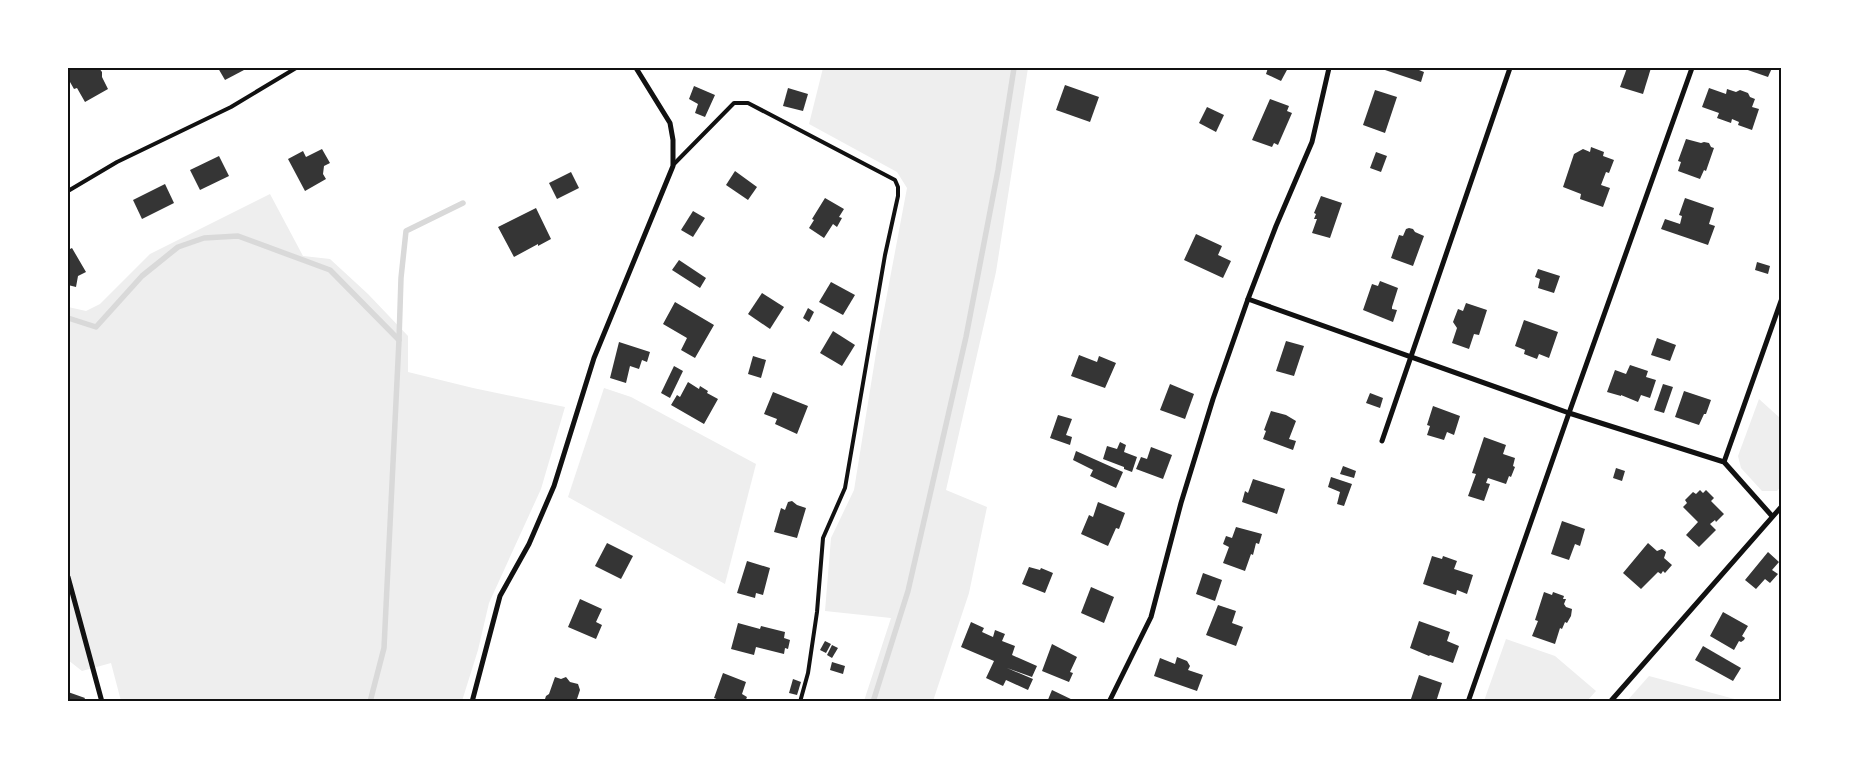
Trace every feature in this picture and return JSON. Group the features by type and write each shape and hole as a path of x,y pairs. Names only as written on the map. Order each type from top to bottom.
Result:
{"street":[{"path":"472,702 500,596 529,544 554,486 594,358 673,166 673,140 670,122 636,68"},
{"path":"1109,702 1150,617 1210,408 1248,299 1276,226 1312,142 1329,68"},
{"path":"1382,441 1510,68"},
{"path":"1468,702 1692,68"},
{"path":"1724,462 1782,298"},
{"path":"1248,299 1569,412 1724,462 1772,516"},
{"path":"1610,702 1782,506"},
{"path":"68,577 102,702"}],"lane":[{"path":"68,191 117,162 231,106 296,68"},
{"path":"673,166 734,103 748,103 895,180 898,187 898,196 885,255 845,488 823,538 817,612 808,673 800,702"}],"shaded area":[{"path":"823,68 1028,68 996,272 946,490 987,507 969,593 933,701 864,701 891,618 825,611 831,538 854,490 876,353 907,188 897,172 809,124"},
{"path":"270,194 303,256 330,259 368,294 408,336 408,372 565,407 541,489 489,603 478,650 462,701 121,701 111,663 82,671 68,660 68,307 86,311 100,304 150,254"},
{"path":"604,388 631,397 756,464 725,584 568,497"},
{"path":"1759,399 1781,419 1781,486 1777,491 1762,491 1741,468 1738,456"},
{"path":"1506,639 1555,656 1596,691 1587,701 1484,701"},
{"path":"1649,676 1742,701 1627,701"}],"building":[{"path":"68,68 99,68 108,89 85,102 77,88 74,89 70,82 68,83"},
{"path":"218,68 243,68 244,70 225,80"},
{"path":"1268,68 1288,68 1281,81 1266,74"},
{"path":"1382,68 1420,68 1419,70 1424,72 1421,82"},
{"path":"1627,68 1651,68 1643,94 1620,87"},
{"path":"1742,68 1772,68 1768,77"},
{"path":"1065,85 1099,97 1090,122 1056,110"},
{"path":"694,86 715,95 705,117 695,113 698,104 689,99"},
{"path":"788,88 808,94 803,111 783,106"},
{"path":"1709,88 1726,94 1727,89 1736,92 1740,90 1748,93 1750,97 1755,99 1752,107 1759,109 1752,130 1738,125 1739,122 1732,119 1731,123 1717,118 1719,113 1702,107"},
{"path":"1375,90 1397,97 1385,133 1363,125"},
{"path":"1270,99 1289,106 1287,111 1292,113 1278,145 1274,143 1272,147 1252,140"},
{"path":"1207,107 1224,115 1216,132 1199,123"},
{"path":"1686,139 1709,143 1714,148 1706,171 1704,170 1700,179 1678,171 1681,162 1678,161"},
{"path":"1591,147 1604,152 1603,156 1614,160 1609,173 1606,172 1601,185 1610,188 1603,207 1580,199 1581,194 1563,187 1574,154 1583,149 1590,152"},
{"path":"322,149 330,163 324,166 323,174 326,179 305,191 288,159 303,151 306,157"},
{"path":"1376,152 1387,156 1381,172 1370,168"},
{"path":"219,156 229,176 200,190 190,170"},
{"path":"735,171 757,187 748,200 726,185"},
{"path":"571,172 579,188 557,199 549,183"},
{"path":"165,184 174,203 142,219 133,200"},
{"path":"1321,196 1342,203 1330,238 1312,233 1317,219 1314,219 1316,214 1314,213"},
{"path":"825,198 844,209 839,217 842,218 837,227 833,224 824,238 809,228 814,220 812,219"},
{"path":"1685,198 1714,208 1709,224 1715,226 1708,245 1661,229 1665,219 1680,224 1682,216 1679,215"},
{"path":"536,208 551,239 514,257 498,227"},
{"path":"693,211 705,218 693,237 681,230"},
{"path":"1409,228 1424,236 1413,266 1391,258 1399,235 1403,236 1406,229"},
{"path":"1196,234 1222,246 1218,255 1231,261 1223,278 1184,260"},
{"path":"72,248 86,272 78,276 76,287 68,285 68,250"},
{"path":"679,260 706,278 700,288 672,270"},
{"path":"1757,262 1770,266 1768,274 1755,270"},
{"path":"1538,269 1560,276 1554,293 1538,288 1540,279 1535,277"},
{"path":"1380,281 1398,288 1392,307 1392,309 1397,310 1393,322 1363,310 1372,284 1378,286"},
{"path":"831,282 855,295 843,315 819,302"},
{"path":"762,293 784,307 770,329 748,314"},
{"path":"675,302 714,325 695,358 681,350 687,338 663,324"},
{"path":"1466,303 1487,310 1479,335 1474,334 1469,349 1452,343 1457,328 1453,322 1458,309 1463,311"},
{"path":"808,308 814,312 809,322 803,318"},
{"path":"1524,320 1558,332 1549,358 1539,354 1537,359 1524,354 1525,350 1515,346"},
{"path":"833,331 855,345 842,366 820,353"},
{"path":"1657,338 1676,345 1670,361 1651,355"},
{"path":"1286,341 1304,346 1294,376 1276,371"},
{"path":"619,342 650,352 647,362 642,360 639,369 630,366 626,383 610,378"},
{"path":"1079,355 1097,362 1099,356 1116,363 1105,388 1071,376"},
{"path":"753,356 766,360 761,378 748,374"},
{"path":"1630,365 1648,371 1646,377 1656,380 1650,398 1641,395 1638,402 1607,392 1615,370 1626,374"},
{"path":"674,366 683,371 670,398 661,393"},
{"path":"688,382 699,389 700,386 708,391 707,393 718,399 704,424 671,405 677,395 680,397"},
{"path":"1170,384 1194,394 1185,419 1160,410"},
{"path":"1663,384 1673,387 1664,413 1654,410"},
{"path":"1684,391 1711,400 1706,414 1704,414 1699,425 1675,417"},
{"path":"773,392 808,406 797,434 775,424 777,419 764,414"},
{"path":"1370,393 1383,398 1380,408 1366,403"},
{"path":"1433,406 1460,416 1454,435 1447,432 1444,440 1427,435 1430,426 1427,425"},
{"path":"1271,411 1286,415 1296,421 1289,439 1296,441 1293,450 1263,439 1266,431 1264,430"},
{"path":"1058,415 1072,419 1066,435 1072,437 1070,445 1050,438"},
{"path":"1484,437 1506,445 1503,454 1515,458 1513,466 1515,467 1506,484 1488,478 1486,483 1490,484 1484,501 1468,496 1476,474 1472,473"},
{"path":"1120,442 1126,445 1124,452 1137,457 1132,472 1103,459 1107,446 1117,449"},
{"path":"1151,447 1172,455 1163,479 1136,469 1141,457 1147,459"},
{"path":"1076,451 1123,472 1116,488 1090,476 1093,470 1073,460"},
{"path":"1343,466 1356,471 1354,478 1340,474"},
{"path":"1616,468 1625,471 1622,481 1613,478"},
{"path":"1331,477 1352,484 1344,506 1337,504 1340,492 1328,487"},
{"path":"1253,479 1285,489 1277,514 1242,502 1245,491 1248,493"},
{"path":"1700,490 1703,493 1706,490 1714,498 1711,501 1724,514 1716,522 1715,520 1710,524 1716,530 1699,547 1686,535 1698,522 1683,507 1687,503 1685,500 1693,492 1696,494"},
{"path":"792,501 806,508 797,538 774,532 781,508 785,510 788,502"},
{"path":"1098,502 1125,513 1119,529 1116,528 1108,546 1081,534 1089,515 1093,517"},
{"path":"1562,521 1585,529 1580,546 1575,544 1569,560 1551,554"},
{"path":"1236,527 1262,534 1259,544 1256,543 1253,555 1251,554 1245,571 1223,563 1229,547 1223,544 1226,536 1232,538"},
{"path":"607,543 633,556 621,579 595,566"},
{"path":"1648,543 1657,551 1662,549 1666,552 1664,558 1672,565 1665,573 1663,571 1661,574 1658,572 1641,589 1623,573"},
{"path":"1768,552 1779,562 1772,570 1778,574 1770,583 1765,579 1756,589 1745,580"},
{"path":"1432,556 1442,559 1443,556 1457,561 1454,569 1473,575 1467,594 1457,590 1456,595 1423,584"},
{"path":"747,561 770,568 763,595 756,593 755,598 737,593"},
{"path":"1029,567 1040,570 1041,568 1053,573 1045,593 1022,584"},
{"path":"1203,573 1222,580 1215,601 1196,594"},
{"path":"1091,587 1114,597 1104,623 1081,613"},
{"path":"1544,592 1552,595 1553,592 1564,596 1563,599 1566,599 1564,604 1572,609 1567,623 1565,622 1562,629 1560,628 1555,644 1532,636 1538,621 1535,620"},
{"path":"580,599 602,609 596,622 602,625 596,639 568,627"},
{"path":"1218,605 1236,611 1232,623 1243,627 1236,646 1206,635"},
{"path":"1723,612 1748,626 1742,636 1745,638 1744,640 1739,641 1734,650 1710,636"},
{"path":"1419,621 1450,632 1447,641 1459,646 1453,663 1410,648"},
{"path":"971,622 984,628 982,632 993,637 995,630 1005,634 1002,641 1015,646 1012,655 1037,666 1032,677 1007,668 1033,679 1028,690 1006,680 1003,686 986,678 994,661 961,647"},
{"path":"738,623 760,629 761,626 785,632 784,638 790,640 788,649 785,648 784,654 756,647 754,655 731,649"},
{"path":"825,641 831,644 826,653 820,650"},
{"path":"1052,644 1077,657 1070,672 1073,673 1069,682 1042,671"},
{"path":"832,645 838,648 832,658 827,655"},
{"path":"1703,646 1741,668 1733,681 1695,660"},
{"path":"1177,657 1187,661 1190,666 1188,670 1203,675 1197,691 1154,676 1160,658 1175,664"},
{"path":"832,662 845,666 843,674 830,670"},
{"path":"723,673 746,682 742,694 747,697 745,702 724,702 714,698"},
{"path":"1419,675 1442,683 1436,702 1410,702"},
{"path":"555,677 561,679 566,677 570,682 578,684 580,690 576,702 544,702"},
{"path":"793,679 801,682 797,695 789,693"},
{"path":"1052,690 1077,702 1047,702"},
{"path":"68,692 85,698 83,702 68,702"}],"waterway":[{"path":"873,702 908,591 966,337 998,170 1014,68"},
{"path":"399,340 401,278 406,231 463,203"},
{"path":"68,318 96,327 142,276 178,247 204,238 238,236 330,270 399,340 384,648 370,702"}]}
